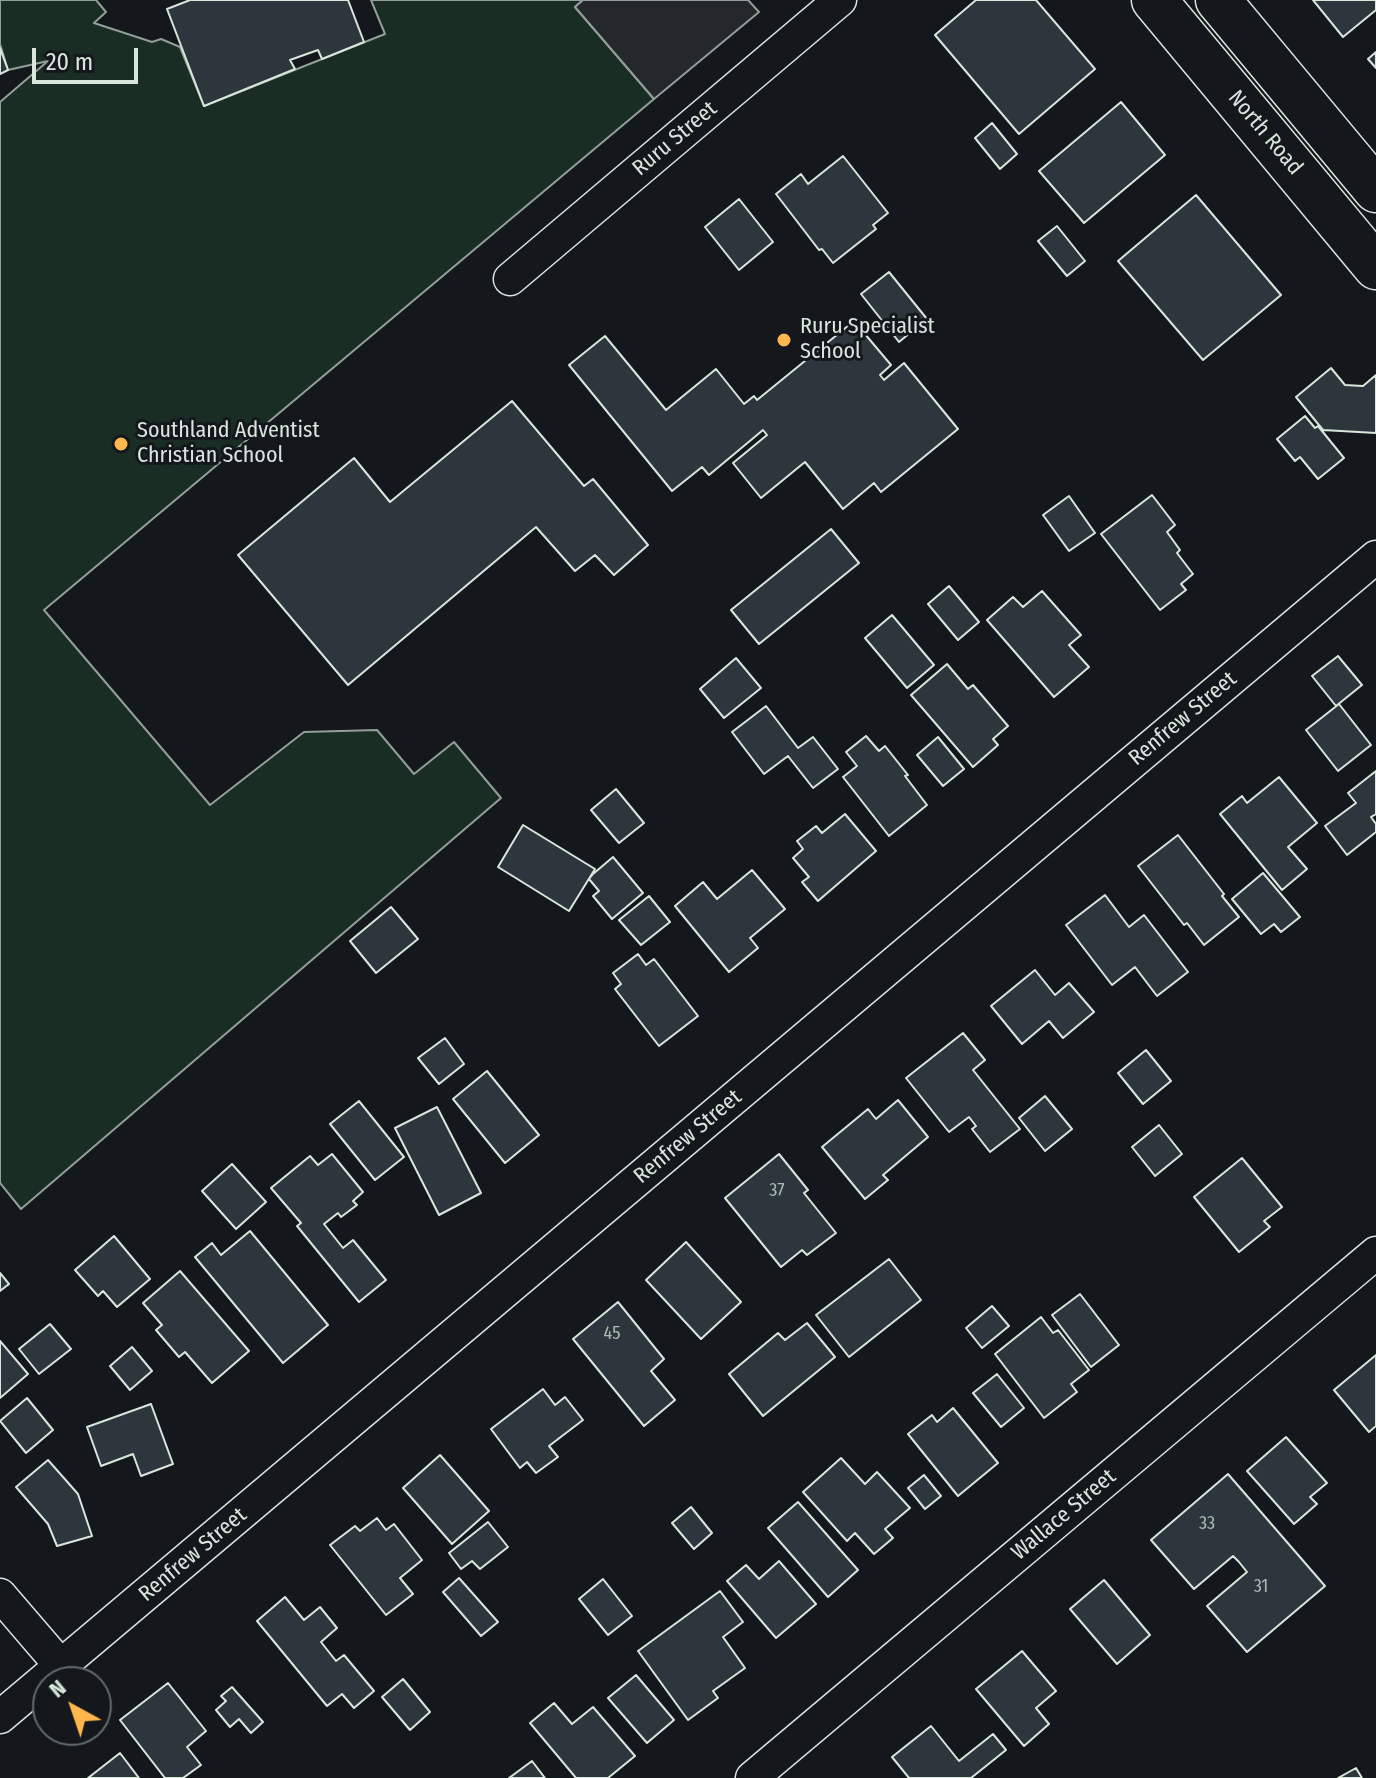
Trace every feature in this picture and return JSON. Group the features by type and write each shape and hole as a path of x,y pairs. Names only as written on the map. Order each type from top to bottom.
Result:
{"main road":[{"name":"North Road","path":"1154,0 1376,267"},
{"path":"1218,0 1376,190"}],"street":[{"name":"Ruru Street","path":"510,279 840,0"},
{"name":"Renfrew Street","path":"61,1666 1376,557"},
{"name":"Wallace Street","path":"752,1778 1376,1253"},
{"path":"0,1595 61,1666"},
{"name":"Renfrew Street","path":"0,1717 32,1690"}],"green space":[{"path":"0,0 96,0 106,12 94,23 152,42 161,39 180,47 204,106 385,34 371,0 583,0 575,7 654,99 44,610 210,805 304,732 377,730 414,774 454,742 501,798 21,1209 0,1183 0,102 48,61 8,70 0,44"}],"shaded area":[{"path":"583,0 748,0 759,12 654,99 575,7"}],"building":[{"path":"190,0 348,0 364,42 322,59 318,50 290,60 295,69 204,106 167,9"},
{"path":"976,0 1036,0 1095,69 1019,134 935,35"},
{"path":"1313,0 1376,0 1376,10 1343,37"},
{"path":"0,48 8,70 0,74"},
{"path":"1376,52 1376,68 1368,59"},
{"path":"1121,102 1165,155 1084,223 1039,171"},
{"path":"992,123 1017,154 1000,169 975,138"},
{"path":"843,156 888,213 873,225 876,229 833,263 822,249 819,250 776,194 801,174 808,184"},
{"path":"1196,195 1281,295 1203,360 1118,261"},
{"path":"739,199 773,242 739,270 705,227"},
{"path":"1057,226 1085,261 1067,276 1038,241"},
{"path":"889,272 927,319 899,342 861,294"},
{"path":"854,321 891,365 880,375 884,380 904,363 958,429 881,492 874,483 843,509 805,462 761,498 733,463 767,435 763,430 709,475 702,467 672,491 569,365 605,336 666,410 716,369 744,404 754,396 757,400"},
{"path":"1331,368 1345,385 1363,386 1376,375 1376,433 1323,430 1296,397"},
{"path":"512,401 584,486 593,479 648,545 614,575 595,555 575,571 536,527 348,685 238,555 354,458 390,502"},
{"path":"1305,416 1315,428 1318,426 1344,458 1318,479 1300,457 1295,461 1277,439"},
{"path":"1152,495 1175,525 1167,532 1180,550 1177,553 1193,574 1181,584 1186,590 1160,610 1101,534"},
{"path":"1069,496 1095,533 1069,551 1043,515"},
{"path":"831,529 859,563 759,644 731,610"},
{"path":"949,586 979,622 958,640 928,604"},
{"path":"1042,591 1081,635 1069,645 1089,667 1054,697 987,620 1013,597 1023,607"},
{"path":"892,615 934,665 907,688 865,638"},
{"path":"1338,656 1362,685 1336,706 1312,676"},
{"path":"736,658 761,688 724,718 700,689"},
{"path":"947,664 968,689 973,685 1008,726 993,739 998,745 973,767 911,695"},
{"path":"1339,704 1371,745 1338,771 1306,730"},
{"path":"766,706 798,748 813,737 838,769 813,788 788,756 764,774 732,732"},
{"path":"866,736 879,751 885,746 927,805 889,836 843,777 857,766 846,752"},
{"path":"938,737 964,769 943,786 917,755"},
{"path":"1376,771 1376,814 1371,817 1376,824 1376,832 1347,855 1325,826 1356,803 1348,793"},
{"path":"1279,777 1317,823 1288,847 1307,869 1282,890 1220,814 1242,796 1247,803"},
{"path":"616,789 644,823 619,843 591,810"},
{"path":"845,814 876,851 818,901 802,882 809,877 793,858 803,849 797,841 816,826 822,833"},
{"path":"523,825 595,869 569,911 498,867"},
{"path":"1178,835 1239,917 1204,945 1187,923 1184,925 1138,866"},
{"path":"613,857 643,893 612,919 593,896 599,891 589,879"},
{"path":"752,870 785,909 750,938 758,948 729,972 675,906 703,882 717,899"},
{"path":"1263,873 1300,917 1281,932 1274,924 1261,934 1232,899"},
{"path":"1105,895 1129,927 1144,915 1188,972 1157,996 1135,967 1112,985 1066,925"},
{"path":"649,896 670,922 641,945 619,920"},
{"path":"391,907 418,939 376,973 350,941"},
{"path":"638,954 646,965 654,959 698,1016 659,1046 615,989 621,984 613,973"},
{"path":"1035,970 1055,995 1069,983 1094,1012 1063,1038 1049,1021 1022,1044 991,1006"},
{"path":"963,1033 985,1060 973,1070 1020,1129 990,1152 972,1129 976,1126 969,1117 949,1132 906,1078"},
{"path":"445,1038 464,1064 439,1084 418,1058"},
{"path":"1146,1050 1171,1081 1143,1104 1118,1073"},
{"path":"487,1071 539,1135 505,1163 453,1099"},
{"path":"1045,1096 1072,1129 1045,1151 1019,1118"},
{"path":"898,1100 928,1137 883,1175 888,1180 865,1199 822,1147 868,1109 876,1119"},
{"path":"359,1101 404,1157 375,1180 330,1124"},
{"path":"437,1107 481,1193 439,1215 395,1128"},
{"path":"1159,1125 1182,1154 1155,1176 1132,1147"},
{"path":"332,1154 363,1192 353,1201 357,1205 341,1217 338,1213 324,1224 343,1248 353,1240 386,1280 359,1302 297,1226 301,1223 271,1188 310,1156 318,1165"},
{"path":"779,1154 808,1190 804,1193 836,1233 807,1255 802,1250 781,1267 725,1198"},
{"path":"1242,1158 1282,1207 1264,1221 1270,1227 1239,1252 1194,1197"},
{"path":"232,1164 266,1202 236,1229 202,1191"},
{"path":"250,1231 328,1325 283,1363 195,1257 212,1243 221,1255"},
{"path":"114,1236 150,1279 117,1307 103,1291 98,1296 75,1270"},
{"path":"686,1242 741,1302 701,1339 646,1280"},
{"path":"889,1259 921,1300 849,1357 816,1315"},
{"path":"180,1271 249,1351 212,1383 185,1352 179,1357 156,1330 162,1325 143,1303"},
{"path":"0,1273 9,1284 0,1291"},
{"path":"1080,1294 1119,1345 1091,1367 1052,1315"},
{"path":"618,1302 664,1359 651,1371 675,1400 644,1426 573,1339"},
{"path":"992,1306 1009,1326 982,1348 966,1328"},
{"path":"1041,1317 1053,1333 1058,1330 1089,1370 1071,1384 1077,1392 1044,1418 995,1354"},
{"path":"807,1323 835,1357 763,1416 729,1374 778,1333 785,1340"},
{"path":"50,1324 71,1349 39,1374 19,1349"},
{"path":"0,1341 28,1374 0,1398"},
{"path":"132,1347 152,1371 130,1390 110,1366"},
{"path":"1376,1355 1376,1426 1369,1432 1334,1390"},
{"path":"997,1374 1024,1408 1001,1427 973,1393"},
{"path":"543,1389 555,1405 565,1397 583,1420 549,1446 558,1457 536,1473 527,1462 520,1468 491,1429"},
{"path":"27,1398 53,1430 26,1453 0,1421"},
{"path":"151,1404 173,1464 141,1476 133,1454 101,1466 87,1427"},
{"path":"953,1408 998,1463 958,1496 908,1434 932,1415 937,1422"},
{"path":"1286,1437 1327,1483 1310,1497 1317,1504 1294,1524 1247,1471"},
{"path":"440,1455 489,1511 452,1544 403,1488"},
{"path":"841,1458 865,1484 877,1472 910,1508 885,1529 893,1538 874,1554 855,1533 847,1541 803,1492"},
{"path":"48,1460 78,1494 92,1536 57,1546 48,1524 16,1487"},
{"path":"1228,1474 1325,1586 1247,1652 1207,1606 1247,1572 1239,1562 1233,1556 1194,1589 1151,1540"},
{"path":"924,1475 941,1496 925,1509 908,1488"},
{"path":"798,1502 858,1570 828,1597 768,1528"},
{"path":"691,1507 712,1533 694,1549 672,1523"},
{"path":"377,1518 386,1530 394,1524 422,1560 400,1578 413,1594 386,1615 330,1545 355,1526 360,1531"},
{"path":"488,1522 508,1547 480,1569 472,1561 461,1569 449,1553"},
{"path":"779,1561 816,1604 776,1638 727,1581 746,1565 759,1579"},
{"path":"459,1578 498,1622 481,1636 443,1592"},
{"path":"603,1579 632,1616 608,1635 579,1599"},
{"path":"1104,1580 1150,1635 1117,1664 1070,1609"},
{"path":"720,1591 743,1622 723,1637 745,1668 713,1691 718,1698 688,1720 638,1651"},
{"path":"285,1597 304,1620 320,1607 337,1628 321,1642 336,1661 344,1655 374,1691 354,1708 342,1694 327,1706 257,1621"},
{"path":"1022,1651 1056,1691 1036,1708 1049,1724 1024,1746 976,1689"},
{"path":"636,1675 674,1720 647,1743 608,1698"},
{"path":"403,1679 430,1712 410,1730 382,1697"},
{"path":"168,1683 206,1731 187,1747 201,1765 183,1778 165,1778 120,1720"},
{"path":"232,1687 263,1722 251,1733 239,1719 230,1727 216,1710 226,1701 221,1696"},
{"path":"554,1703 572,1724 593,1707 635,1756 608,1778 576,1778 530,1723"},
{"path":"931,1726 959,1761 993,1734 1006,1750 971,1778 909,1778 892,1757"},
{"path":"120,1753 139,1778 88,1778"},
{"path":"532,1761 545,1778 509,1778"},
{"path":"1356,1768 1362,1778 1338,1778"}],"place":[{"name":"Ruru Specialist School","path":"784,340"},
{"name":"Southland Adventist Christian School","path":"121,444"}]}
